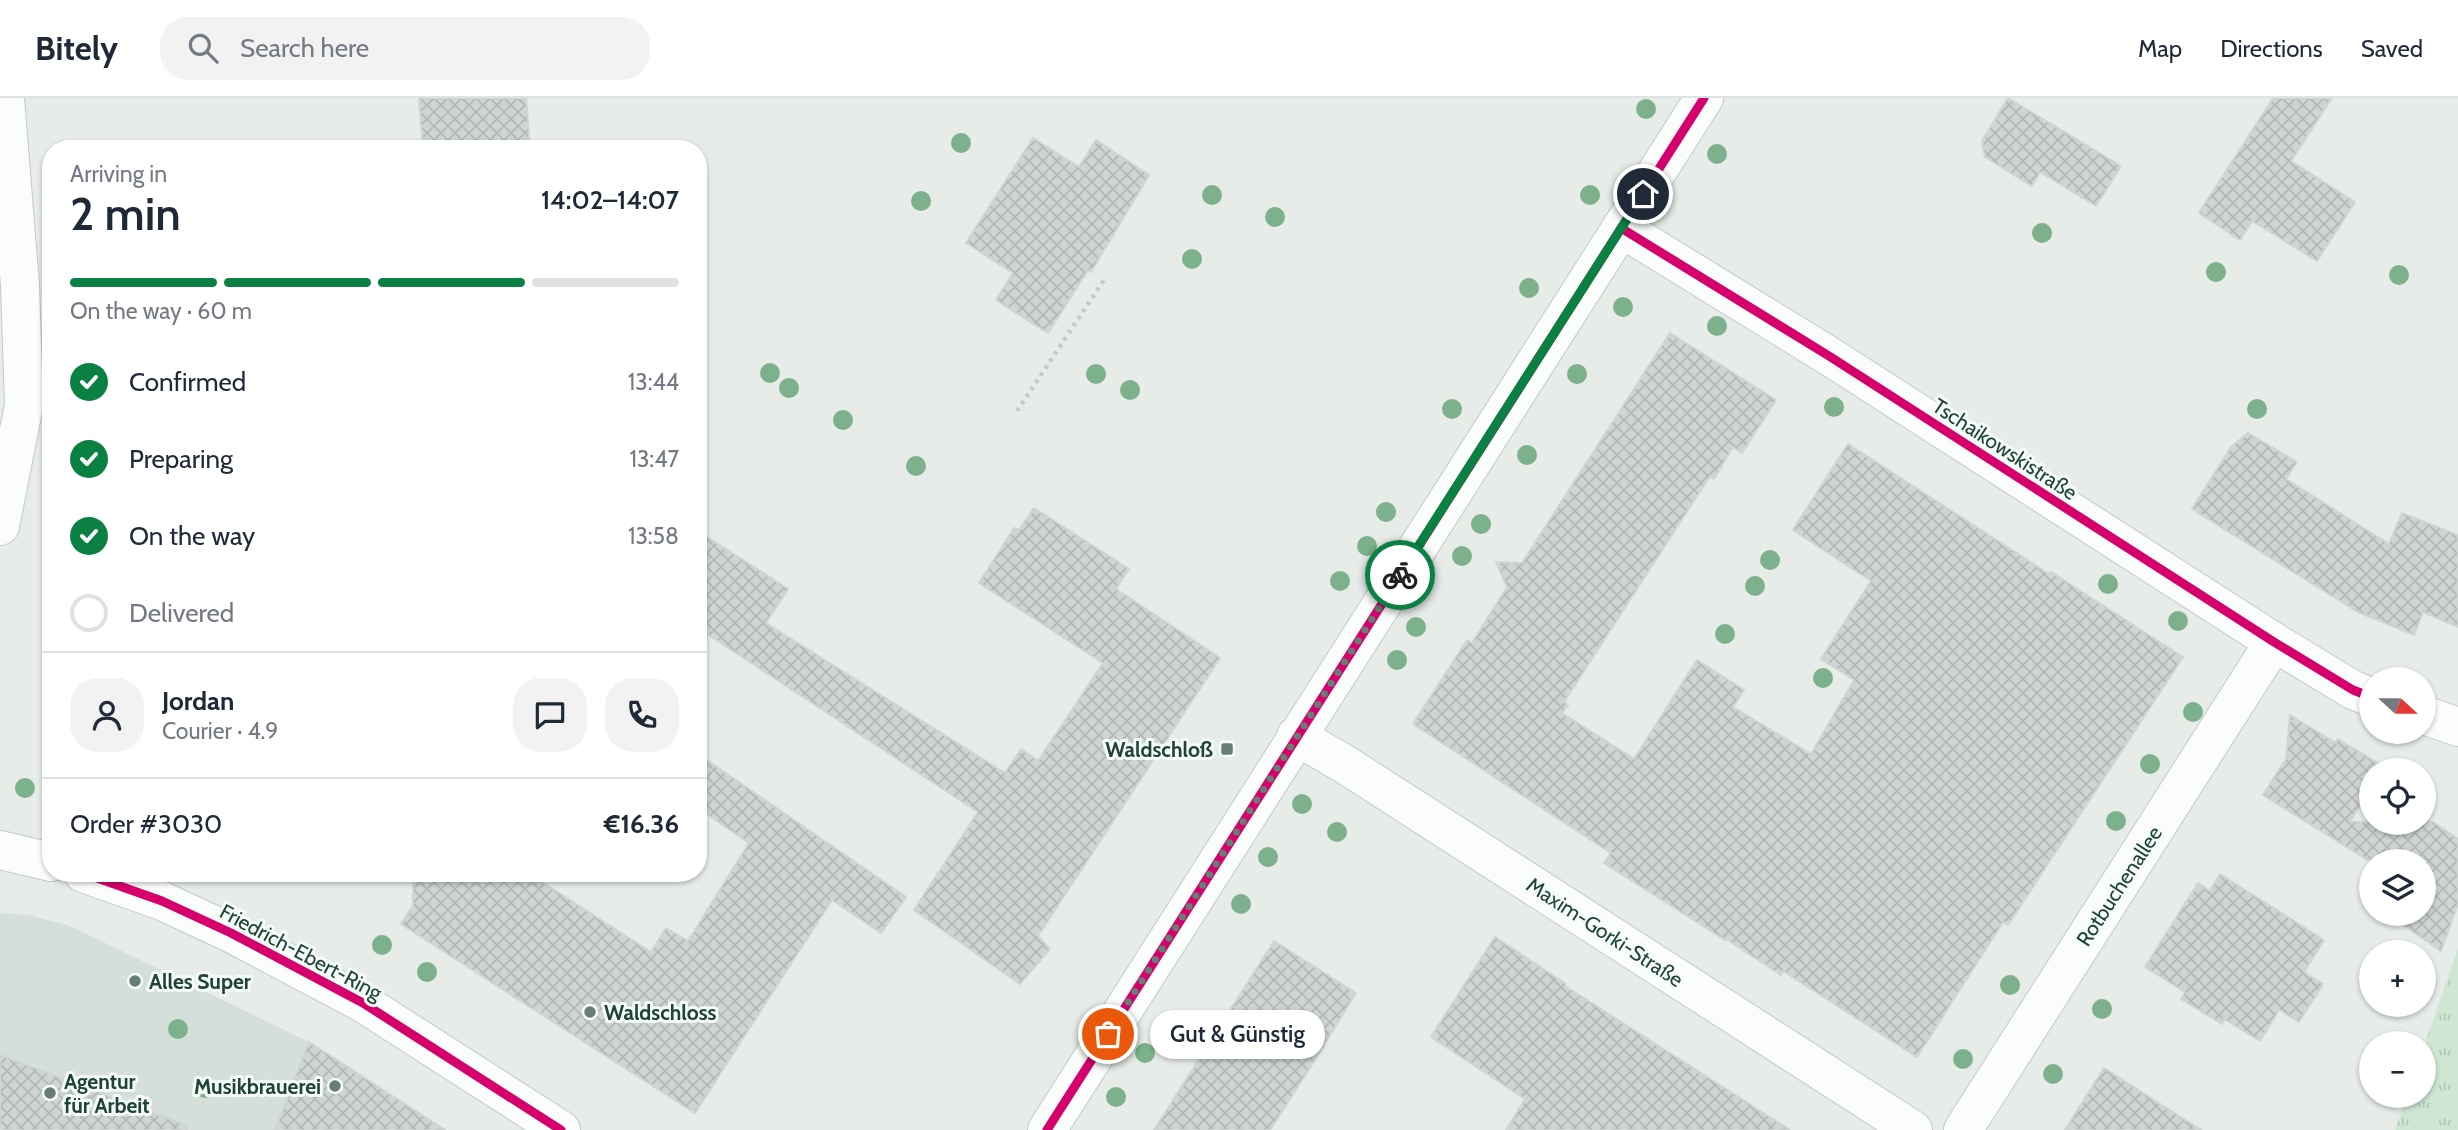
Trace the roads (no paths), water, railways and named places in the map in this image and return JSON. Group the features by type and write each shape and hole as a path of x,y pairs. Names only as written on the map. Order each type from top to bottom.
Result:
{"street":[{"path":"0,526 24,405 11,335 5,98"},
{"path":"1047,1130 1704,98"},
{"name":"Tschaikowskistraße","path":"1621,228 1829,356 2274,642 2359,692"},
{"name":"Rotbuchenallee","path":"1963,1130 2274,642"},
{"path":"2436,719 2458,727"},
{"name":"Maxim-Gorki-Straße","path":"1296,736 1913,1130"},
{"path":"0,850 42,860"},
{"name":"Friedrich-Ebert-Ring","path":"108,882 162,901 231,933 363,1003 562,1130"}],"place":[{"name":"Waldschloß","path":"1227,749"},
{"name":"Alles Super","path":"135,981"},
{"name":"Waldschloss","path":"590,1012"},
{"name":"Gut & Günstig","path":"1108,1034"},
{"name":"Musikbrauerei","path":"335,1086"},
{"name":"Agentur für Arbeit","path":"50,1093"}]}
